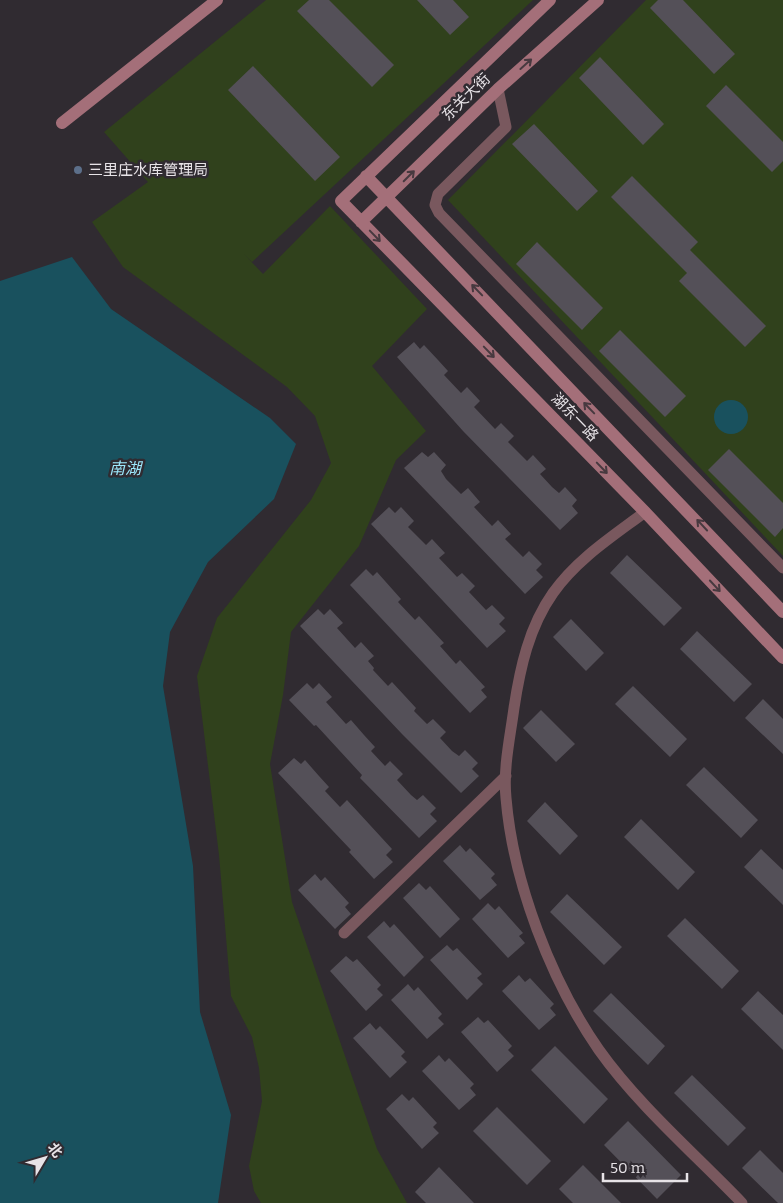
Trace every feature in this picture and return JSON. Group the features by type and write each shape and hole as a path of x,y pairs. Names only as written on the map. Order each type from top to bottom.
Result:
{"main road":[{"path":"62,123 217,0"},
{"name":"东关大街","path":"341,201 550,0"},
{"name":"东关大街","path":"361,222 498,89 598,0"},
{"name":"湖东一路","path":"366,176 783,612"},
{"name":"湖东一路","path":"341,201 645,512 783,658"}],"street":[{"path":"498,89 506,127 438,194 435,205 439,213 783,568"},
{"path":"645,512 586,557 553,593 535,627 522,661 506,758 506,797 509,824 520,874 549,957 582,1025 630,1088 742,1203"},
{"path":"344,933 506,776"}],"green space":[{"path":"266,0 533,0 252,262 244,254 263,274 330,206 427,309 372,366 426,431 396,460 359,546 291,632 283,695 270,764 292,902 377,1149 407,1203 261,1203 254,1191 249,1166 262,1101 259,1068 252,1037 231,996 219,855 197,676 217,618 311,500 331,463 315,416 287,387 123,267 92,222 148,182 104,132"},
{"path":"646,0 783,0 783,556 448,200"}],"water":[{"name":"南湖","path":"72,257 111,309 270,418 296,444 274,499 208,562 170,632 163,686 193,866 200,1012 231,1115 218,1203 0,1203 0,281"},
{"path":"731,400 743,405 748,417 743,429 731,434 719,429 714,417 719,405"}],"building":[{"path":"309,0 329,0 394,65 372,87 297,11"},
{"path":"417,0 453,0 469,17 450,35"},
{"path":"658,0 683,0 735,54 714,74 650,8"},
{"path":"600,57 664,124 643,145 579,78"},
{"path":"253,66 340,157 315,181 228,90"},
{"path":"726,85 783,142 783,161 772,172 706,106"},
{"path":"534,124 598,191 577,211 512,144"},
{"path":"632,176 698,242 690,250 766,326 745,347 679,281 687,273 611,197"},
{"path":"537,242 603,308 582,330 516,264"},
{"path":"620,330 686,396 665,417 599,351"},
{"path":"414,342 420,349 424,345 438,360 448,371 444,375 461,393 467,387 480,401 474,407 495,429 501,423 514,436 508,442 527,461 533,455 546,469 540,474 552,487 559,493 565,487 577,500 572,506 578,513 560,530 463,431 397,357"},
{"path":"729,449 783,503 783,528 775,537 708,470"},
{"path":"422,452 428,457 434,452 446,465 441,471 446,479 461,494 468,488 480,502 474,507 492,526 498,520 511,534 505,539 523,557 529,551 542,564 536,570 543,577 525,594 404,468"},
{"path":"389,507 395,513 401,507 414,521 408,527 426,545 432,539 445,553 439,558 457,577 462,573 475,586 469,592 486,610 492,605 505,618 499,624 506,631 487,648 371,524"},
{"path":"627,555 682,608 664,626 610,573"},
{"path":"366,569 373,576 377,572 401,599 398,602 415,620 419,616 444,643 440,646 456,664 460,660 485,687 481,690 487,697 470,713 350,585"},
{"path":"318,609 324,615 330,609 343,623 337,628 355,648 361,642 374,656 368,661 374,668 373,670 388,686 392,682 416,708 414,711 427,724 433,719 446,732 440,738 452,751 459,756 465,750 478,763 472,769 479,776 461,793 402,734 300,626"},
{"path":"571,619 604,653 586,671 553,637"},
{"path":"697,631 752,684 734,702 680,649"},
{"path":"307,683 313,689 319,683 332,697 326,702 346,724 351,720 375,747 371,751 385,766 390,761 403,774 397,780 411,795 417,800 423,795 436,808 430,814 437,821 419,838 360,778 362,775 316,725 314,726 289,700"},
{"path":"633,686 687,739 670,757 615,704"},
{"path":"763,699 783,719 783,754 745,718"},
{"path":"541,710 575,744 556,762 523,728"},
{"path":"294,758 301,764 305,760 329,787 325,791 340,807 347,800 392,849 386,855 393,862 374,879 349,852 351,850 278,773"},
{"path":"704,767 758,820 741,838 686,785"},
{"path":"545,802 578,836 560,855 527,821"},
{"path":"641,819 695,872 678,890 624,837"},
{"path":"460,845 466,852 470,848 495,874 491,878 497,885 480,900 443,861"},
{"path":"761,849 783,870 783,905 744,867"},
{"path":"315,874 321,881 325,877 349,903 345,907 351,914 335,929 298,890"},
{"path":"419,883 426,890 430,886 460,919 440,938 403,898"},
{"path":"567,894 622,947 604,965 550,912"},
{"path":"488,903 495,910 499,906 523,933 519,936 525,943 508,958 472,919"},
{"path":"685,918 739,971 722,989 667,936"},
{"path":"384,921 390,928 394,924 424,957 404,977 367,937"},
{"path":"447,945 453,951 457,948 482,974 477,978 483,984 467,1000 430,960"},
{"path":"346,956 353,962 357,959 381,985 377,989 383,995 366,1011 330,971"},
{"path":"519,975 525,982 530,978 554,1004 550,1008 556,1015 539,1030 502,991"},
{"path":"408,984 414,991 418,987 442,1014 438,1018 444,1024 427,1039 391,1000"},
{"path":"758,991 783,1015 783,1050 741,1009"},
{"path":"611,993 665,1046 648,1065 593,1011"},
{"path":"478,1017 484,1023 488,1020 512,1046 508,1050 514,1056 497,1072 461,1032"},
{"path":"370,1023 376,1030 380,1026 405,1052 401,1056 407,1062 390,1078 353,1038"},
{"path":"555,1046 608,1099 584,1124 531,1070"},
{"path":"439,1055 445,1062 449,1058 474,1084 470,1088 476,1095 459,1110 422,1071"},
{"path":"692,1075 746,1128 728,1146 674,1093"},
{"path":"402,1094 409,1101 413,1097 437,1123 433,1127 439,1133 422,1149 386,1109"},
{"path":"497,1107 551,1161 527,1185 473,1131"},
{"path":"628,1121 681,1175 657,1199 604,1145"},
{"path":"760,1150 783,1173 783,1203 778,1203 742,1168"},
{"path":"583,1165 621,1203 573,1203 559,1189"},
{"path":"439,1167 474,1203 426,1203 415,1192"}],"place":[{"name":"三里庄水库管理局","path":"78,170"}]}
